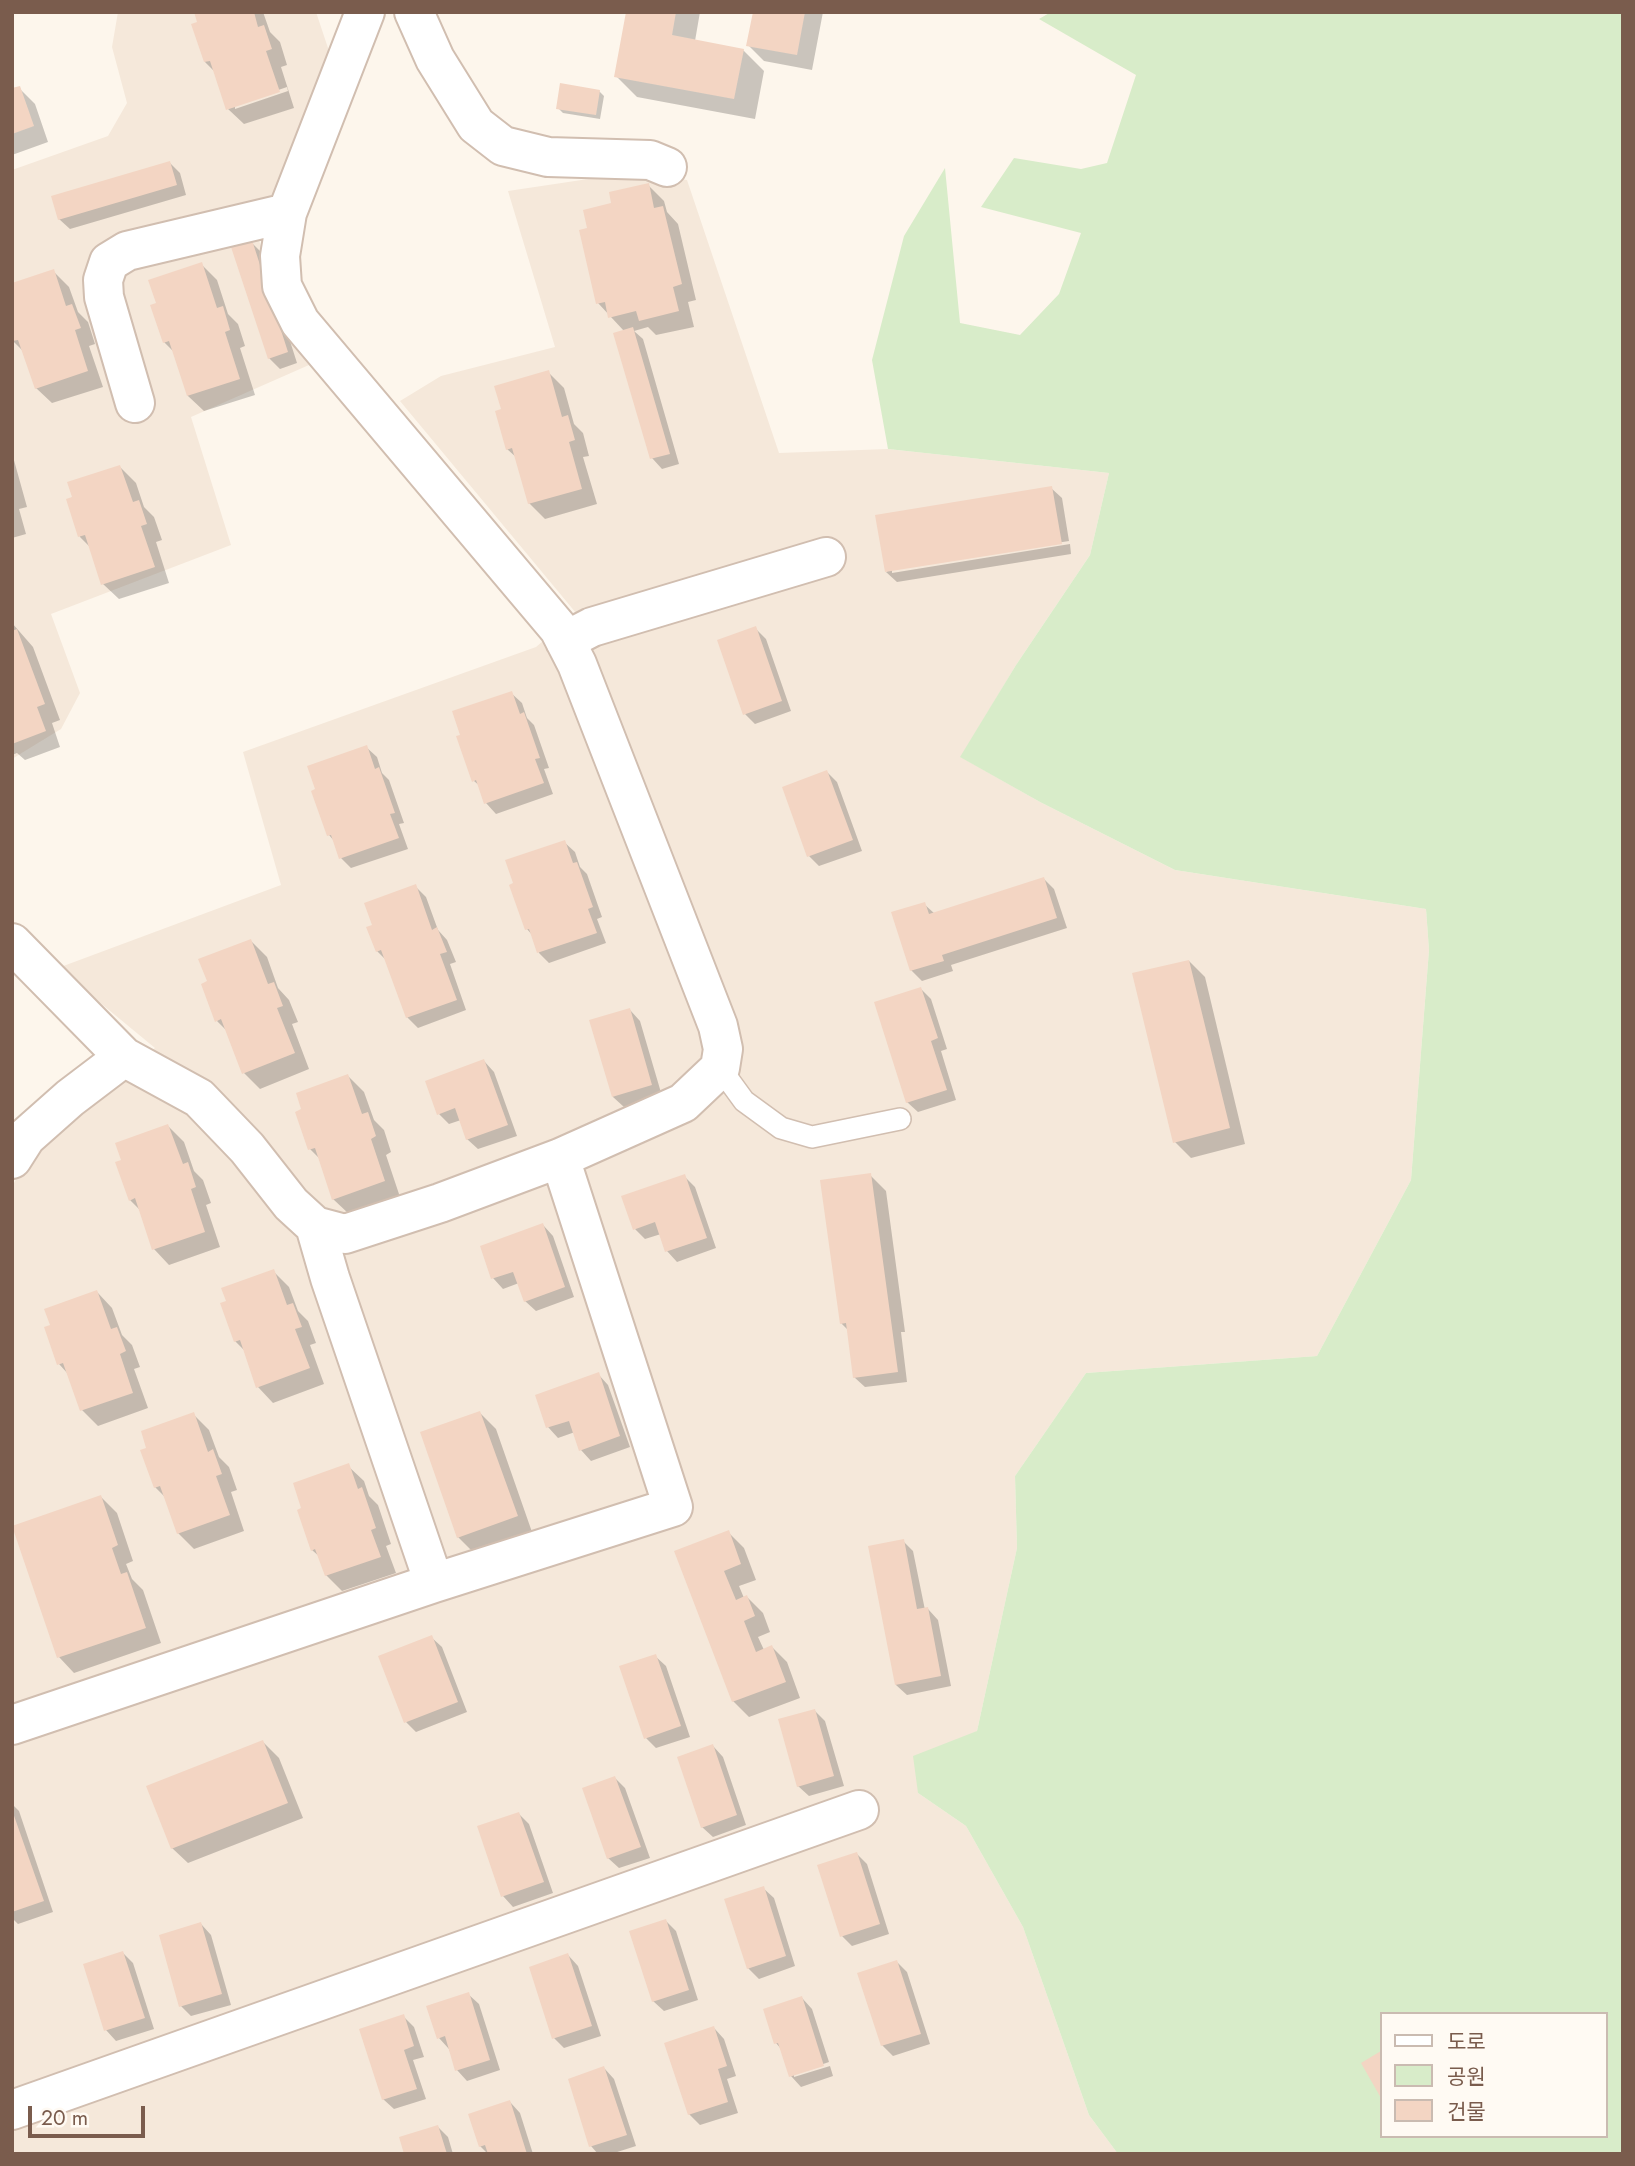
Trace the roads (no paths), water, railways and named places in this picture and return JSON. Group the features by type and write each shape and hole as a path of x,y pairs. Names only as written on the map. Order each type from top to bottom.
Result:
{"street":[{"path":"12,943 124,1057 199,1098 247,1148 291,1204 315,1226 345,1234 561,1158 683,1103 720,1068 723,1049 718,1026 577,664 559,629 300,322 282,286 280,256 287,213 365,12"},
{"path":"414,12 435,59 475,125 503,146 548,157 650,160 667,167"},
{"path":"135,403 104,297 103,280 109,262 127,251 287,213"},
{"path":"565,641 592,627 826,557"},
{"path":"12,1158 26,1138 70,1098 124,1057"},
{"path":"12,1725 434,1583 673,1507 561,1158"},
{"path":"315,1226 330,1278 434,1583"},
{"path":"12,2110 859,1810"}],"lane":[{"path":"720,1068 744,1101 781,1128 812,1137 900,1119"}]}
